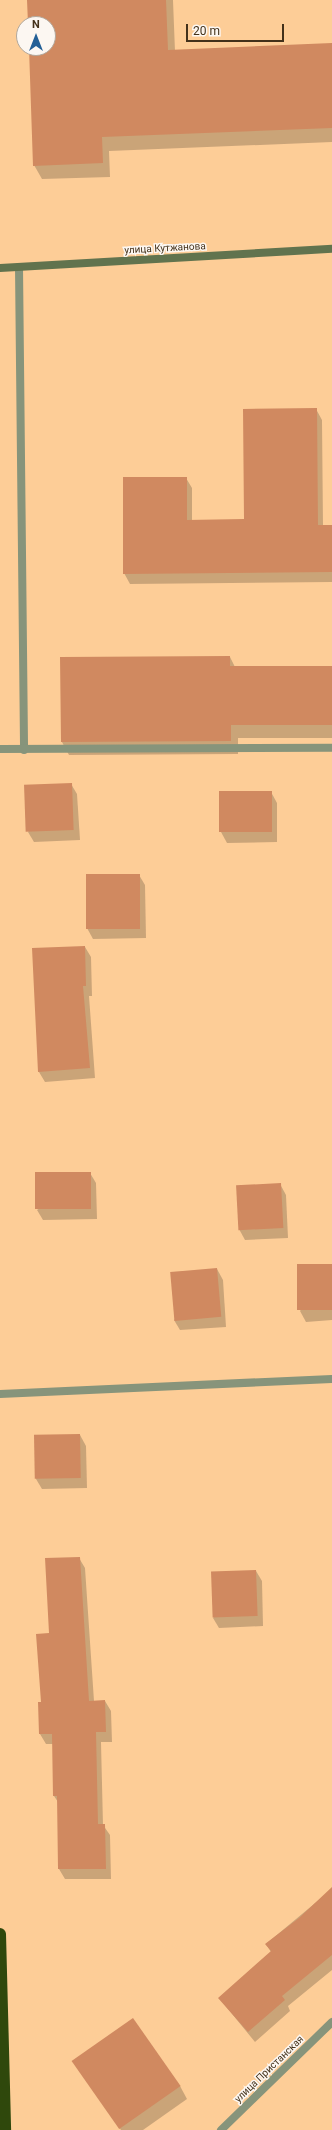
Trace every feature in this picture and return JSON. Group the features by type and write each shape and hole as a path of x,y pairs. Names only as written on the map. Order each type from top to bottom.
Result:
{"highway":[{"path":"0,1934 5,2130"}],"street":[{"name":"улица Кутжанова","path":"0,268 332,249"},
{"path":"20,267 24,750"},
{"path":"0,749 332,748"},
{"path":"0,1394 332,1379"},
{"name":"улица Пристанская","path":"221,2130 332,2022"}],"building":[{"path":"27,0 166,0 168,50 332,43 332,128 102,137 103,163 33,166 29,56 56,56 56,16 28,16"},
{"path":"317,408 318,525 332,525 332,572 123,574 123,477 187,477 187,520 244,519 243,409"},
{"path":"230,656 230,666 332,666 332,725 231,725 231,741 61,742 60,657"},
{"path":"72,783 74,830 26,832 24,785"},
{"path":"219,791 272,791 272,832 219,832"},
{"path":"86,874 140,874 140,929 86,929"},
{"path":"85,946 86,986 83,986 90,1068 38,1072 32,948"},
{"path":"35,1172 91,1172 91,1209 35,1209"},
{"path":"281,1183 283,1228 238,1230 236,1185"},
{"path":"297,1264 332,1264 332,1310 297,1310"},
{"path":"217,1268 221,1317 174,1321 170,1272"},
{"path":"80,1434 81,1478 35,1479 34,1435"},
{"path":"80,1557 89,1701 105,1700 106,1732 96,1732 98,1824 105,1824 106,1869 58,1869 57,1796 53,1796 52,1734 39,1734 38,1702 41,1702 36,1634 49,1633 45,1558"},
{"path":"256,1570 258,1616 213,1618 211,1572"},
{"path":"332,1887 332,1955 282,1996 285,2000 248,2032 218,1998 271,1951 265,1944 299,1918"},
{"path":"133,2018 181,2086 119,2129 72,2061"}]}
